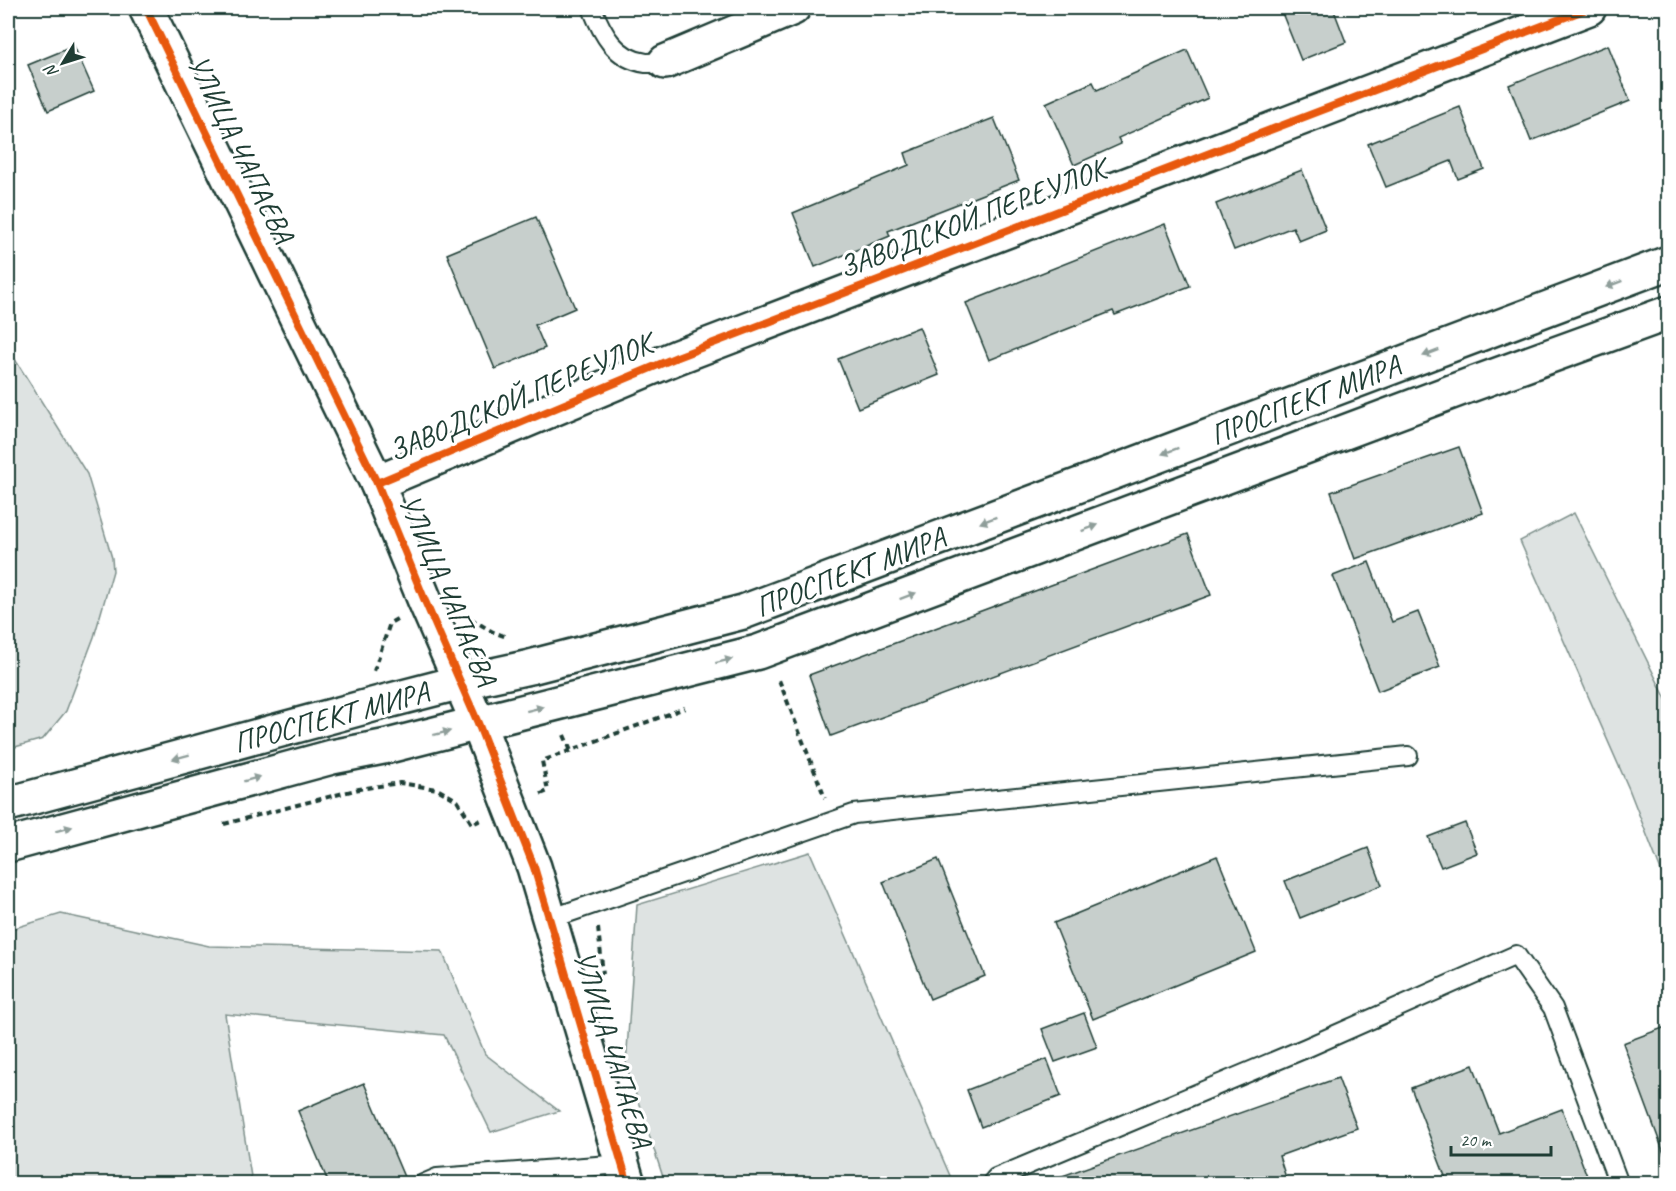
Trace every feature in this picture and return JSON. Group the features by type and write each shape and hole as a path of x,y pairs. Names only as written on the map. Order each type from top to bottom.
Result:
{"main road":[{"name":"УЛИЦА ЧАПАЕВА","path":"146,8 377,483 478,723 534,867 626,1174"},
{"path":"665,62 793,8"},
{"name":"ЗАВОДСКОЙ ПЕРЕУЛОК","path":"377,483 677,357 1588,8"},
{"name":"ПРОСПЕКТ МИРА","path":"8,804 376,704 743,612 1668,263"},
{"name":"ПРОСПЕКТ МИРА","path":"8,845 332,757 388,746 758,652 1458,389 1668,314"}],"lane":[{"path":"592,8 609,43 627,57 646,63 665,62"},
{"path":"550,920 854,814 1408,756"},
{"path":"992,1184 996,1178 1306,1048 1516,955 1553,1008 1619,1184"},
{"path":"423,1184 437,1178 626,1174"}],"path":[{"path":"776,673 834,820"}],"shaded area":[{"path":"8,328 11,353 87,474 112,558 113,571 94,637 66,711 43,739 8,749"},
{"path":"1574,513 1668,703 1668,889 1629,789 1520,541"},
{"path":"810,852 951,1178 934,1184 665,1183 626,1065 637,905"},
{"path":"61,914 209,946 442,951 485,1054 559,1111 491,1132 444,1035 225,1014 252,1183 8,1183 8,930"}],"building":[{"path":"1297,8 1333,8 1346,42 1301,60 1282,13"},
{"path":"1608,45 1630,101 1531,141 1509,85"},
{"path":"74,46 94,91 48,111 28,65"},
{"path":"1187,50 1208,98 1118,138 1121,144 1074,165 1046,103 1093,82 1097,90"},
{"path":"1460,107 1484,169 1458,179 1451,161 1386,187 1368,144"},
{"path":"994,118 1019,180 888,231 890,236 815,267 793,213 909,165 905,153"},
{"path":"1302,170 1326,230 1299,241 1293,227 1234,250 1216,204"},
{"path":"536,217 575,308 535,325 545,348 495,369 447,254"},
{"path":"1165,224 1190,286 1115,315 1113,311 989,360 966,303"},
{"path":"919,327 939,375 858,408 838,359"},
{"path":"1459,447 1483,513 1355,559 1331,492"},
{"path":"1188,534 1211,595 831,736 809,675"},
{"path":"1369,562 1392,622 1418,612 1440,667 1378,691 1333,576"},
{"path":"1465,823 1477,853 1441,867 1428,837"},
{"path":"1368,848 1382,885 1300,918 1285,881"},
{"path":"1217,856 1256,952 1093,1019 1054,923"},
{"path":"938,859 985,976 930,999 883,882"},
{"path":"1084,1013 1097,1047 1055,1062 1042,1029"},
{"path":"1668,1026 1668,1159 1666,1159 1623,1043"},
{"path":"1047,1059 1061,1096 981,1127 967,1090"},
{"path":"1473,1065 1499,1133 1562,1109 1590,1184 1448,1184 1411,1088"},
{"path":"1338,1078 1357,1128 1279,1156 1288,1184 1051,1184 1051,1180"},
{"path":"364,1083 407,1184 329,1184 298,1111"}],"cycle path":[{"path":"146,8 377,483 478,723 534,867 628,1184"},
{"path":"377,483 677,357 1589,8"}]}
